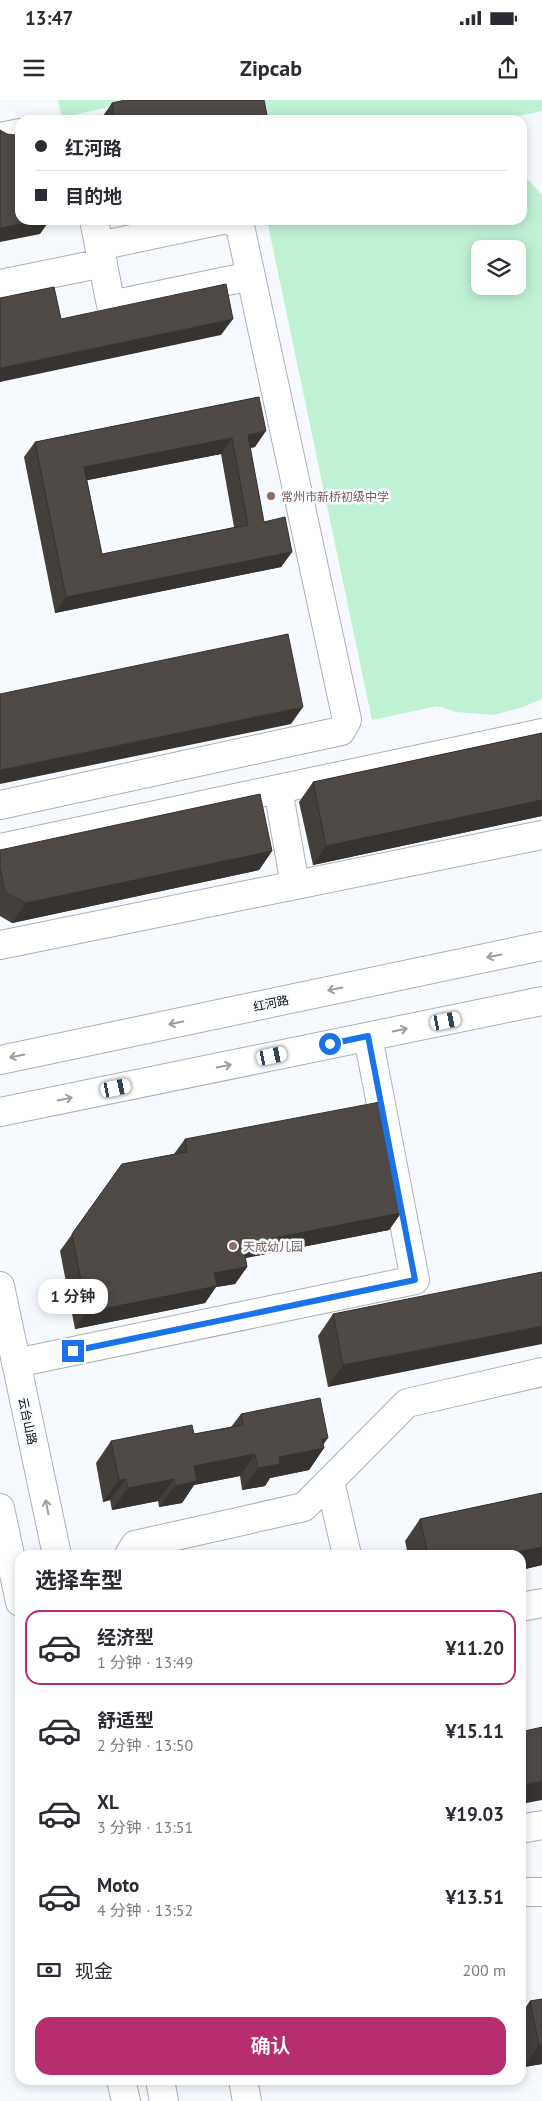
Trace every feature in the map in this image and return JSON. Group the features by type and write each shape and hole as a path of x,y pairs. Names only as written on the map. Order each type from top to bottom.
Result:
{"street":[{"path":"0,137 15,134"},
{"path":"0,284 99,243 195,225"},
{"path":"0,805 341,731 348,720 240,226 238,225"},
{"path":"99,243 111,305 251,276"},
{"path":"0,848 542,733"},
{"path":"278,789 295,885"},
{"path":"0,945 542,836"},
{"name":"红河路","path":"0,1060 542,946"},
{"path":"0,1112 542,1001"},
{"path":"16,1363 415,1280 368,1036"},
{"name":"云台山路","path":"0,1286 56,1550"},
{"path":"132,1550 135,1545 173,1546 304,1507 407,1403 542,1372"},
{"path":"330,1481 346,1550"},
{"path":"0,1508 15,1578"},
{"path":"526,1606 542,1603"},
{"path":"526,1828 542,1825"},
{"path":"526,1892 542,1892"},
{"path":"122,2085 126,2101"},
{"path":"161,2085 164,2101"},
{"path":"244,2085 247,2101"}],"green space":[{"path":"58,100 137,100 74,115 61,115"},
{"path":"249,100 542,100 542,111 524,115 252,115"},
{"path":"527,178 542,195 542,699 523,707 494,715 457,712 437,706 372,720 268,225 527,225"}],"building":[{"path":"126,100 264,100 267,115 114,115 112,103"},
{"path":"0,130 7,134 15,135 15,225 0,228"},
{"path":"226,284 233,319 0,368 0,298 54,287 61,319"},
{"path":"259,397 266,431 248,435 264,522 285,517 292,552 66,597 35,442","holes":["232,438 248,525 102,554 84,467"]},
{"path":"288,634 303,707 0,770 0,694"},
{"path":"542,733 542,800 326,846 313,782"},
{"path":"260,794 272,851 26,903 5,892 0,867 0,850"},
{"path":"380,1102 401,1213 243,1244 247,1267 214,1273 217,1286 87,1312 72,1234 122,1164 187,1152 185,1139"},
{"path":"542,1272 542,1326 343,1365 333,1314"},
{"path":"320,1398 328,1438 322,1439 324,1448 279,1457 280,1464 258,1468 255,1454 194,1466 197,1481 175,1486 174,1479 128,1488 126,1479 119,1480 111,1441 192,1425 194,1434 243,1425 241,1414"},
{"path":"542,1493 542,1547 526,1550 427,1550 420,1519"},
{"path":"542,1727 542,1781 526,1784 526,1731"},
{"path":"542,1999 542,2045 539,2045 530,2001"}],"place":[{"name":"常州市新桥初级中学","path":"271,496"},
{"name":"天成幼儿园","path":"233,1246"}],"route":[{"path":"73,1351 415,1280 368,1036 330,1044"}]}
